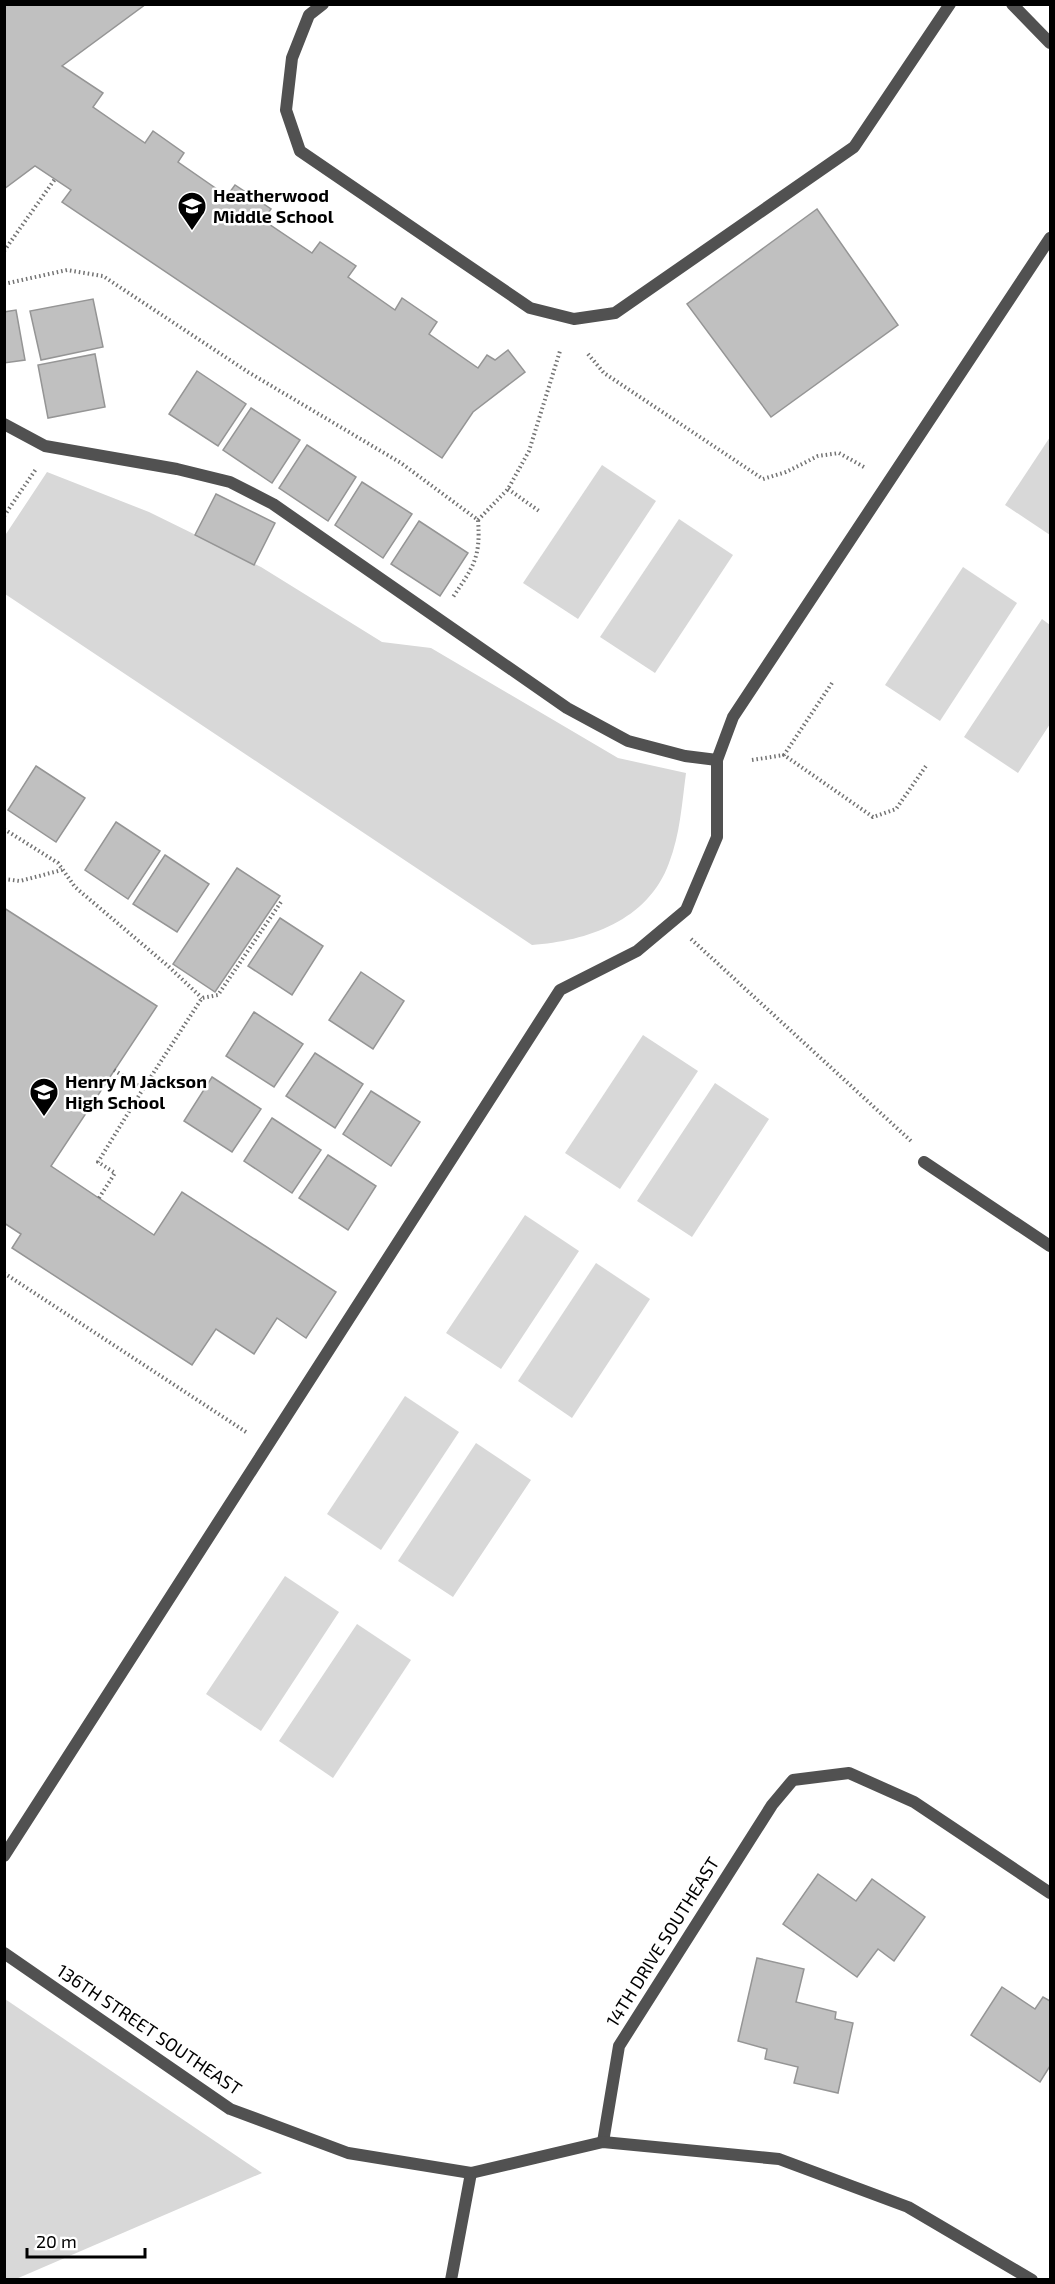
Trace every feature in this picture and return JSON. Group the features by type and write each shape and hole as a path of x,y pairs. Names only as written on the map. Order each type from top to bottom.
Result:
{"street":[{"path":"322,4 309,15 292,58 286,110 300,151 530,308 574,319 615,313 854,147 950,4"},
{"path":"1011,4 1050,43"},
{"path":"4,1856 560,990 637,951 686,909 717,837 717,760 733,717 1050,238"},
{"path":"4,424 45,446 177,469 230,482 273,504 567,708 628,741 685,756 717,760"},
{"path":"924,1162 1050,1246"},
{"name":"14TH DRIVE SOUTHEAST","path":"603,2142 619,2046 772,1805 793,1780 849,1773 914,1802 1050,1893"},
{"name":"136TH STREET SOUTHEAST","path":"4,1953 230,2109 348,2153 471,2173 603,2142 779,2159 908,2207 1032,2280"},
{"path":"451,2280 471,2173"}],"path":[{"path":"4,251 55,179"},
{"path":"4,284 67,270 103,276 248,372 401,463 478,520 480,544 472,569 439,619"},
{"path":"478,520 508,489 529,451 560,351"},
{"path":"588,354 604,373 764,479 786,472 818,456 839,453 864,467"},
{"path":"4,516 36,469"},
{"path":"508,489 539,511"},
{"path":"784,755 832,683"},
{"path":"752,760 784,755 873,817 896,808 926,766"},
{"path":"4,829 58,863 75,887 202,998"},
{"path":"4,879 20,881 63,870"},
{"path":"99,1198 115,1173 98,1162 202,998 218,995 281,902"},
{"path":"672,921 915,1144 924,1162"},
{"path":"114,1070 143,1089"},
{"path":"4,1273 247,1432"}],"shaded area":[{"path":"1050,437 1050,535 1005,505"},
{"path":"602,465 656,501 578,619 523,583"},
{"path":"47,472 149,512 261,567 382,642 431,648 618,758 686,773 676,841 659,883 646,900 613,924 574,939 532,945 5,594 4,537"},
{"path":"679,519 733,555 655,673 600,637"},
{"path":"963,567 1017,603 940,721 885,685"},
{"path":"1042,619 1050,625 1050,724 1018,773 964,737"},
{"path":"643,1035 698,1071 620,1189 565,1153"},
{"path":"715,1083 769,1119 692,1237 637,1201"},
{"path":"525,1215 579,1251 501,1369 446,1333"},
{"path":"596,1263 650,1299 572,1418 518,1381"},
{"path":"405,1396 459,1432 381,1550 327,1514"},
{"path":"476,1443 531,1480 453,1597 398,1561"},
{"path":"285,1576 339,1612 261,1731 206,1694"},
{"path":"357,1624 411,1660 333,1778 279,1741"},
{"path":"4,1999 262,2173 16,2279 5,2279"}],"building":[{"name":"Heatherwood Middle School","path":"4,4 146,4 62,66 103,93 93,107 145,143 153,131 184,153 178,162 227,196 235,185 271,209 263,220 312,253 320,242 356,266 348,277 395,310 402,298 437,322 429,334 478,368 487,355 495,360 508,350 525,372 473,412 442,458 62,202 71,190 35,166 4,189"},
{"path":"817,209 898,325 771,417 687,304"},
{"path":"93,299 103,347 41,360 30,311"},
{"path":"16,310 25,360 4,363 4,312"},
{"path":"95,354 105,407 48,418 38,365"},
{"path":"197,371 246,404 218,446 169,414"},
{"path":"251,408 300,440 272,483 223,450"},
{"path":"307,445 356,477 328,521 279,488"},
{"path":"362,482 412,514 383,558 335,525"},
{"path":"216,494 275,523 254,565 195,535"},
{"path":"419,521 468,553 440,596 391,564"},
{"path":"36,766 85,798 56,842 8,810"},
{"path":"116,822 160,851 128,899 85,870"},
{"path":"165,855 209,884 177,932 133,904"},
{"path":"237,868 280,896 215,992 173,964"},
{"name":"Henry M Jackson High School","path":"4,908 157,1006 51,1166 154,1235 182,1192 336,1292 306,1338 277,1318 254,1354 216,1329 192,1365 12,1248 21,1234 4,1223"},
{"path":"280,918 323,946 292,995 248,966"},
{"path":"361,972 404,1001 373,1049 329,1020"},
{"path":"254,1012 303,1044 274,1087 226,1056"},
{"path":"315,1053 363,1084 335,1128 286,1096"},
{"path":"212,1077 261,1109 232,1152 184,1121"},
{"path":"371,1091 420,1122 391,1166 343,1134"},
{"path":"272,1118 321,1150 292,1193 244,1161"},
{"path":"328,1155 376,1186 348,1230 299,1198"},
{"path":"818,1874 856,1901 872,1879 925,1917 894,1961 878,1949 857,1977 783,1924"},
{"path":"757,1958 804,1969 796,2002 836,2012 835,2019 853,2023 838,2093 794,2083 798,2067 765,2059 767,2049 738,2041"},
{"path":"1002,1987 1035,2009 1043,1997 1050,2001 1050,2066 1040,2082 971,2035"}],"place":[{"name":"Heatherwood Middle School","path":"192,232"},
{"name":"Henry M Jackson High School","path":"44,1118"}]}
